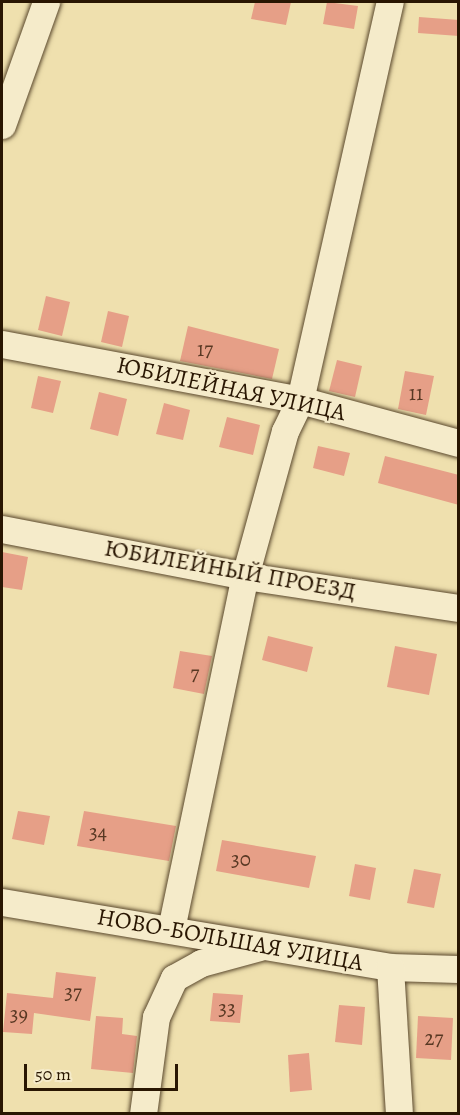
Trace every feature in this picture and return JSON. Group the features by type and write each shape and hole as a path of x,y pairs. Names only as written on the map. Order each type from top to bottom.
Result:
{"street":[{"path":"2,125 46,2"},
{"path":"171,929 245,576 285,431 300,400 390,2"},
{"name":"ЮБИЛЕЙНАЯ УЛИЦА","path":"2,344 300,400 459,443"},
{"name":"ЮБИЛЕЙНЫЙ ПРОЕЗД","path":"2,529 245,576 459,608"},
{"name":"НОВО-БОЛЬШАЯ УЛИЦА","path":"2,902 390,968 459,969"},
{"path":"143,1113 156,1017 174,978 201,963 267,946"},
{"path":"390,968 399,1113"}],"building":[{"path":"255,2 291,2 286,25 251,19"},
{"path":"327,2 358,6 354,29 323,24"},
{"path":"419,17 459,20 459,36 418,33"},
{"path":"46,296 70,302 62,336 38,330"},
{"path":"108,311 129,316 122,347 101,342"},
{"path":"188,326 279,349 272,379 180,361"},
{"path":"337,360 362,366 355,397 329,391"},
{"path":"405,371 434,376 426,415 398,409"},
{"path":"38,376 61,381 53,413 31,408"},
{"path":"99,392 127,399 118,436 90,429"},
{"path":"164,403 190,410 183,440 156,434"},
{"path":"227,417 260,425 253,455 219,447"},
{"path":"318,446 350,453 344,476 313,468"},
{"path":"385,456 459,475 459,505 378,483"},
{"path":"2,552 28,557 22,590 2,587"},
{"path":"268,636 313,647 307,672 262,660"},
{"path":"395,646 437,654 429,695 387,687"},
{"path":"180,651 212,656 204,694 173,688"},
{"path":"18,811 50,816 44,845 12,839"},
{"path":"84,811 176,826 169,861 77,846"},
{"path":"222,840 316,856 309,888 216,871"},
{"path":"355,864 376,868 370,900 349,896"},
{"path":"414,869 441,874 434,908 407,903"},
{"path":"56,972 96,977 90,1021 34,1013 32,1034 3,1032 7,993 53,998"},
{"path":"213,993 243,995 240,1023 210,1021"},
{"path":"339,1005 365,1007 362,1045 335,1042"},
{"path":"96,1016 123,1018 122,1034 137,1036 133,1073 91,1069"},
{"path":"418,1016 453,1018 451,1060 416,1058"},
{"path":"309,1053 312,1090 290,1092 288,1055"}]}
